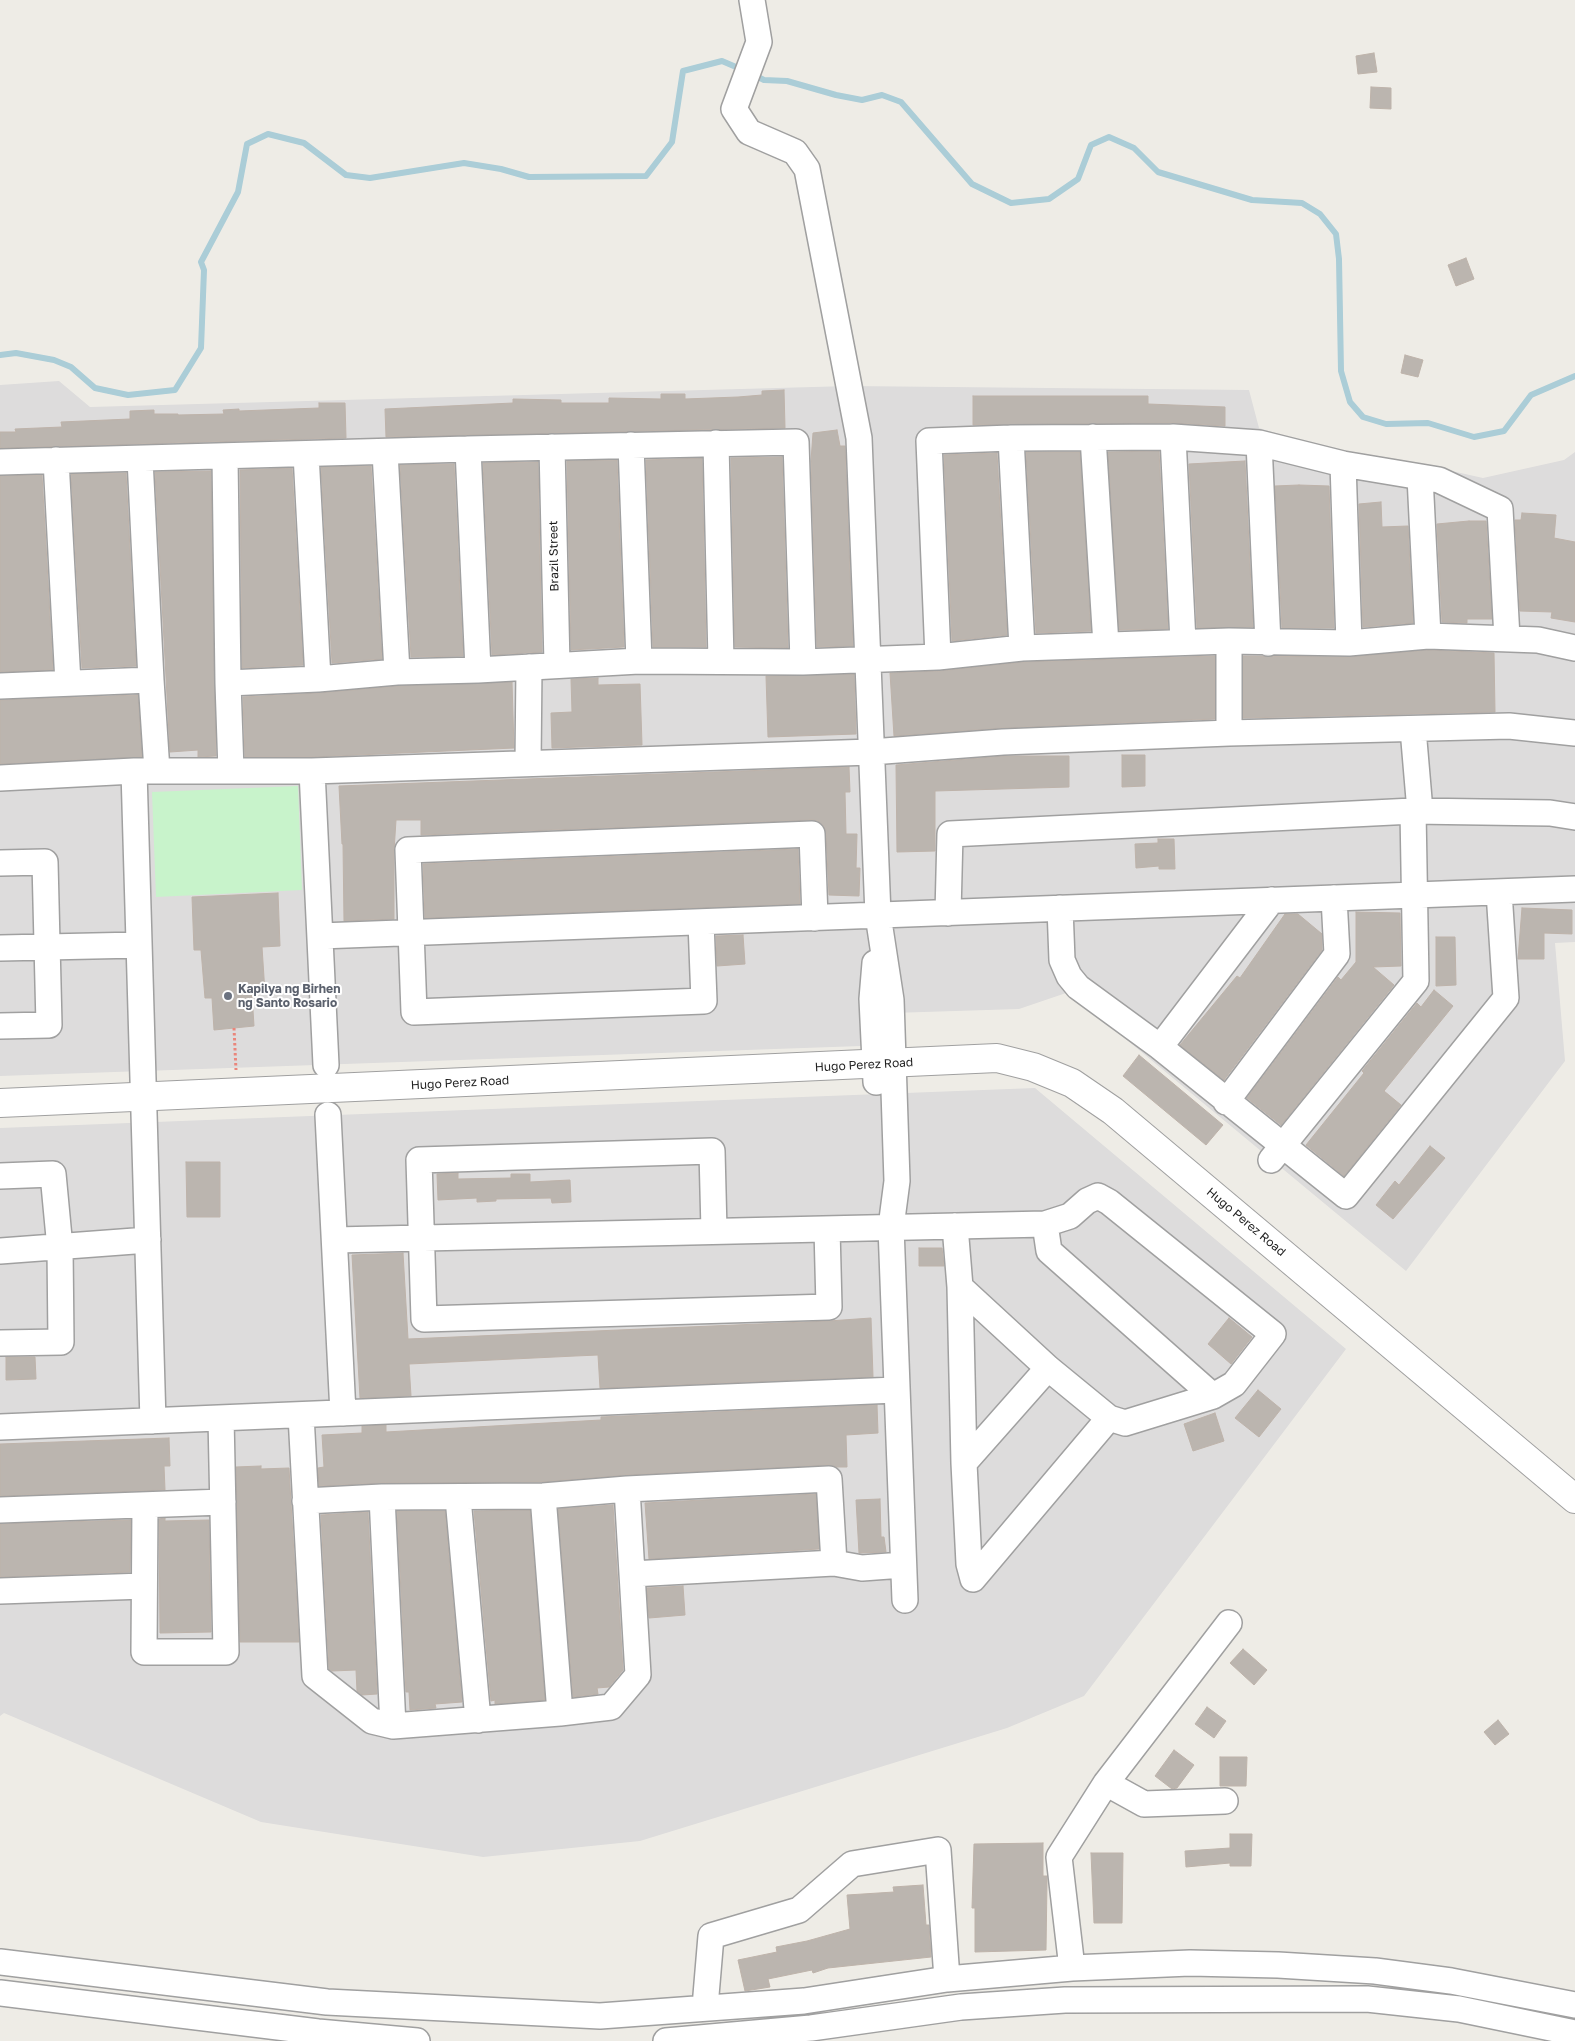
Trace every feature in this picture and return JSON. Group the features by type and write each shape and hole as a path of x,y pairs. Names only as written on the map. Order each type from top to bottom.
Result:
{"street":[{"path":"752,0 760,42 734,109 749,132 796,152 807,169 859,438 878,915 872,999 884,1064 881,1182 891,1228 905,1600"},
{"path":"1094,437 1106,645"},
{"path":"938,657 929,441 1011,438 1173,437 1259,443 1343,464 1439,480 1500,509 1508,638"},
{"path":"1173,437 1183,642"},
{"path":"1011,438 1022,648"},
{"path":"0,462 225,457 468,448 552,448 796,442 803,662"},
{"path":"716,443 720,661"},
{"path":"1259,443 1268,643"},
{"path":"631,445 639,661"},
{"path":"468,448 478,670"},
{"name":"Brazil Street","path":"552,448 557,666"},
{"path":"385,452 397,672"},
{"path":"306,454 318,679"},
{"path":"225,457 231,771"},
{"path":"140,459 151,680 145,771 139,945 153,1421"},
{"path":"56,460 68,683"},
{"path":"1343,464 1349,644"},
{"path":"1420,477 1428,636"},
{"path":"228,683 318,679 397,672 478,670 639,661 803,662 868,658 938,657 1022,648 1183,642 1229,641 1349,644 1428,636 1538,640 1575,648"},
{"path":"1229,641 1229,733"},
{"path":"528,763 529,667"},
{"path":"0,686 151,680"},
{"path":"0,778 145,771 312,771 871,752 1003,742 1229,733 1509,726 1575,733"},
{"path":"1277,1153 1416,981 1414,895 1416,811 1413,729"},
{"path":"312,771 326,1065"},
{"path":"948,913 950,834 1416,811 1550,813 1575,817"},
{"path":"701,922 704,1001 414,1012 408,850 812,834 814,918"},
{"path":"0,863 45,862 49,1025 0,1026"},
{"path":"320,936 1575,889"},
{"path":"1060,908 1062,960 1069,976 1078,987 1160,1047 1226,1102 1277,1153 1346,1196 1506,998 1499,892"},
{"path":"1226,1102 1338,954 1334,898"},
{"path":"1160,1047 1272,900"},
{"path":"0,948 139,945"},
{"name":"Hugo Perez Road","path":"0,1104 997,1058 1033,1067 1072,1083 1114,1111 1575,1499"},
{"path":"328,1115 342,1413"},
{"path":"714,1231 712,1151 419,1160 424,1319 829,1307 827,1229"},
{"path":"0,1176 53,1174 60,1248 61,1342 0,1343"},
{"path":"334,1240 1046,1224 1070,1216 1087,1201 1098,1196 1109,1202 1273,1334 1234,1384 1213,1396 1125,1423 1109,1418 1048,1368 960,1287"},
{"path":"1046,1224 1049,1251 1213,1396"},
{"path":"955,1226 960,1287 964,1463 969,1564 974,1579 1109,1418"},
{"path":"0,1251 148,1240"},
{"path":"964,1463 1048,1368"},
{"path":"0,1427 896,1390"},
{"path":"301,1414 315,1676 372,1721 392,1726 560,1714 611,1707 638,1675 626,1489"},
{"path":"144,1505 144,1652 226,1652 221,1418"},
{"path":"305,1501 382,1497 543,1496 626,1489 829,1479 834,1563"},
{"path":"543,1496 560,1714"},
{"path":"382,1497 392,1726"},
{"path":"458,1498 478,1720"},
{"path":"0,1510 223,1502"},
{"path":"632,1574 834,1563 862,1568 903,1565"},
{"path":"0,1591 144,1586"},
{"path":"1072,1968 1059,1857 1106,1783 1228,1623"},
{"path":"1106,1783 1144,1804 1225,1801"},
{"path":"704,2007 712,1936 799,1910 852,1864 938,1850 947,1979"},
{"path":"0,1962 327,2002 600,2016 804,2001 947,1979 1072,1968 1190,1963 1278,1964 1375,1971 1451,1980 1575,2005"},
{"path":"0,1993 318,2032 417,2041"},
{"path":"666,2041 810,2028 961,2007 1065,2000 1367,1999 1459,2009 1575,2033"}],"path":[{"path":"234,1028 237,1093"}],"shaded area":[{"path":"59,381 90,407 849,386 1249,390 1259,428 1373,463 1416,463 1483,478 1564,460 1575,452 1575,942 1555,943 1565,1061 1406,1271 1069,992 1019,1009 860,1014 861,1046 0,1076 0,385"},
{"path":"1035,1088 1346,1349 1084,1696 1007,1728 640,1841 483,1857 261,1822 4,1713 0,1716 0,1128"}],"green space":[{"path":"298,786 302,890 156,897 152,792"}],"building":[{"path":"1374,53 1377,72 1358,74 1356,56"},
{"path":"1371,87 1391,88 1391,109 1370,108"},
{"path":"1466,258 1474,279 1456,286 1448,265"},
{"path":"1405,355 1423,360 1418,377 1401,373"},
{"path":"784,390 785,428 386,437 385,409 513,403 513,399 561,400 561,403 609,403 609,398 661,399 661,394 685,394 685,399 738,397 762,395 762,391"},
{"path":"973,396 1148,396 1148,404 1225,407 1225,426 1173,423 973,425"},
{"path":"319,403 345,403 346,438 0,448 0,432 16,432 15,429 62,427 61,422 130,419 130,411 154,410 154,414 178,415 224,414 223,410 319,408"},
{"path":"837,430 840,446 845,446 853,646 817,647 811,461 813,433"},
{"path":"1159,451 1168,629 1119,630 1108,452"},
{"path":"1026,452 1080,452 1091,631 1036,633"},
{"path":"997,453 1007,635 952,641 944,455"},
{"path":"782,457 788,648 735,647 731,458"},
{"path":"702,458 706,647 653,647 646,460"},
{"path":"617,460 624,647 571,650 567,461"},
{"path":"1245,461 1253,627 1197,628 1189,464"},
{"path":"538,462 542,652 492,655 483,463"},
{"path":"454,464 463,656 411,657 400,465"},
{"path":"371,466 382,659 332,663 321,467"},
{"path":"292,468 303,665 242,668 240,470"},
{"path":"211,471 216,756 198,757 198,750 170,752 155,472"},
{"path":"126,473 136,666 82,668 71,474"},
{"path":"42,475 53,670 0,672 0,476"},
{"path":"1275,486 1329,486 1334,628 1282,628"},
{"path":"1381,502 1382,527 1408,526 1413,623 1363,627 1359,504"},
{"path":"1522,513 1556,515 1554,538 1575,542 1575,622 1551,618 1552,612 1520,611 1515,520 1521,520"},
{"path":"1486,521 1492,619 1467,619 1467,623 1442,622 1437,524"},
{"path":"1428,650 1494,653 1495,712 1243,718 1243,656 1349,657"},
{"path":"1215,656 1215,719 1002,728 894,736 890,673 939,671 1023,662"},
{"path":"854,674 856,734 768,737 766,676"},
{"path":"598,678 598,685 640,684 642,745 552,748 551,713 572,712 571,679"},
{"path":"512,682 514,748 312,757 245,757 243,697 398,686"},
{"path":"138,695 142,757 0,764 0,700"},
{"path":"1122,755 1145,755 1145,786 1122,787"},
{"path":"1004,756 1069,756 1069,787 935,791 935,851 897,852 896,765"},
{"path":"849,767 850,792 845,792 846,834 857,834 856,868 860,868 859,896 829,895 826,833 824,826 818,821 812,820 421,835 421,820 396,820 394,919 344,921 343,844 339,786"},
{"path":"1158,839 1174,839 1175,869 1159,869 1159,866 1136,868 1135,844 1158,843"},
{"path":"798,849 800,904 425,918 423,864"},
{"path":"278,893 280,946 262,947 265,993 252,995 254,1026 214,1030 212,998 205,998 201,950 194,950 192,897"},
{"path":"1522,908 1572,910 1572,934 1544,933 1544,959 1518,959"},
{"path":"1356,912 1400,913 1401,966 1373,967 1394,985 1281,1125 1247,1098 1338,977 1341,980 1356,962"},
{"path":"1285,914 1298,914 1322,934 1322,950 1224,1080 1180,1045 1237,976 1240,978"},
{"path":"743,935 745,964 717,966 716,936"},
{"path":"1436,937 1455,937 1456,985 1436,986"},
{"path":"1434,990 1453,1006 1384,1091 1401,1105 1344,1176 1306,1145 1417,1003 1421,1007"},
{"path":"1139,1055 1223,1125 1206,1145 1123,1076"},
{"path":"1430,1146 1445,1158 1393,1219 1376,1205 1395,1181 1399,1185"},
{"path":"186,1162 220,1162 220,1217 187,1217"},
{"path":"458,1173 458,1179 511,1178 511,1174 530,1174 530,1182 570,1180 571,1202 552,1203 551,1198 496,1199 496,1201 477,1202 477,1198 438,1200 437,1174"},
{"path":"919,1248 942,1248 944,1266 919,1266"},
{"path":"403,1253 408,1339 871,1318 873,1377 600,1388 598,1355 409,1364 411,1396 360,1398 352,1255"},
{"path":"1229,1318 1252,1337 1231,1364 1208,1344"},
{"path":"6,1357 35,1357 36,1379 6,1380"},
{"path":"1258,1390 1281,1409 1259,1437 1235,1418"},
{"path":"877,1405 878,1433 846,1435 847,1467 828,1465 626,1475 542,1482 382,1483 319,1486 318,1468 324,1467 322,1435 362,1433 362,1426 386,1425 386,1432 601,1420 601,1417"},
{"path":"1215,1413 1224,1441 1193,1451 1184,1424"},
{"path":"169,1438 170,1466 164,1466 165,1490 0,1496 0,1444"},
{"path":"261,1466 261,1469 289,1468 299,1642 240,1642 236,1467"},
{"path":"816,1494 819,1549 649,1559 645,1503"},
{"path":"880,1499 881,1537 884,1537 886,1552 859,1553 856,1500"},
{"path":"613,1505 623,1670 609,1687 597,1688 598,1694 573,1697 558,1509"},
{"path":"530,1510 545,1700 495,1704 495,1700 491,1701 474,1511"},
{"path":"397,1511 445,1511 462,1702 435,1704 436,1708 410,1710 409,1692 406,1692"},
{"path":"368,1512 377,1694 362,1695 357,1691 356,1670 332,1671 329,1669 321,1515"},
{"path":"165,1518 165,1521 209,1520 211,1632 160,1633 159,1519"},
{"path":"131,1520 130,1572 0,1577 0,1524"},
{"path":"683,1586 685,1615 649,1618 647,1588"},
{"path":"1243,1649 1267,1670 1254,1685 1230,1663"},
{"path":"1207,1707 1226,1721 1214,1738 1195,1724"},
{"path":"1498,1720 1509,1734 1495,1745 1484,1732"},
{"path":"1174,1750 1194,1765 1177,1788 1172,1789 1155,1776"},
{"path":"1220,1757 1247,1757 1246,1786 1220,1786"},
{"path":"1230,1834 1252,1834 1251,1866 1230,1866 1230,1863 1186,1867 1185,1851 1230,1848"},
{"path":"1043,1843 1043,1876 1047,1876 1046,1950 975,1952 975,1908 972,1908 974,1844"},
{"path":"1091,1853 1123,1853 1122,1923 1094,1923"},
{"path":"923,1885 926,1925 929,1925 931,1957 828,1968 813,1973 812,1970 768,1979 770,1987 745,1991 738,1960 777,1952 776,1947 850,1929 847,1895 894,1892 893,1887"}],"waterway":[{"path":"0,355 16,353 54,360 71,367 95,388 128,395 175,390 201,348 204,270 201,262 238,192 247,144 268,134 304,143 346,175 370,178 464,163 501,169 529,177 646,176 672,142 683,71 722,61 743,70"},
{"path":"752,74 764,80 787,81 836,95 862,100 882,95 901,102 972,184 1011,203 1049,199 1078,179 1091,145 1109,137 1134,148 1158,172 1252,200 1302,203 1320,214 1336,234 1339,259 1341,371 1350,402 1363,417 1386,424 1428,423 1474,437 1504,431 1531,395 1575,376"}],"place":[{"name":"Kapilya ng Birhen ng Santo Rosario","path":"228,996"}]}
